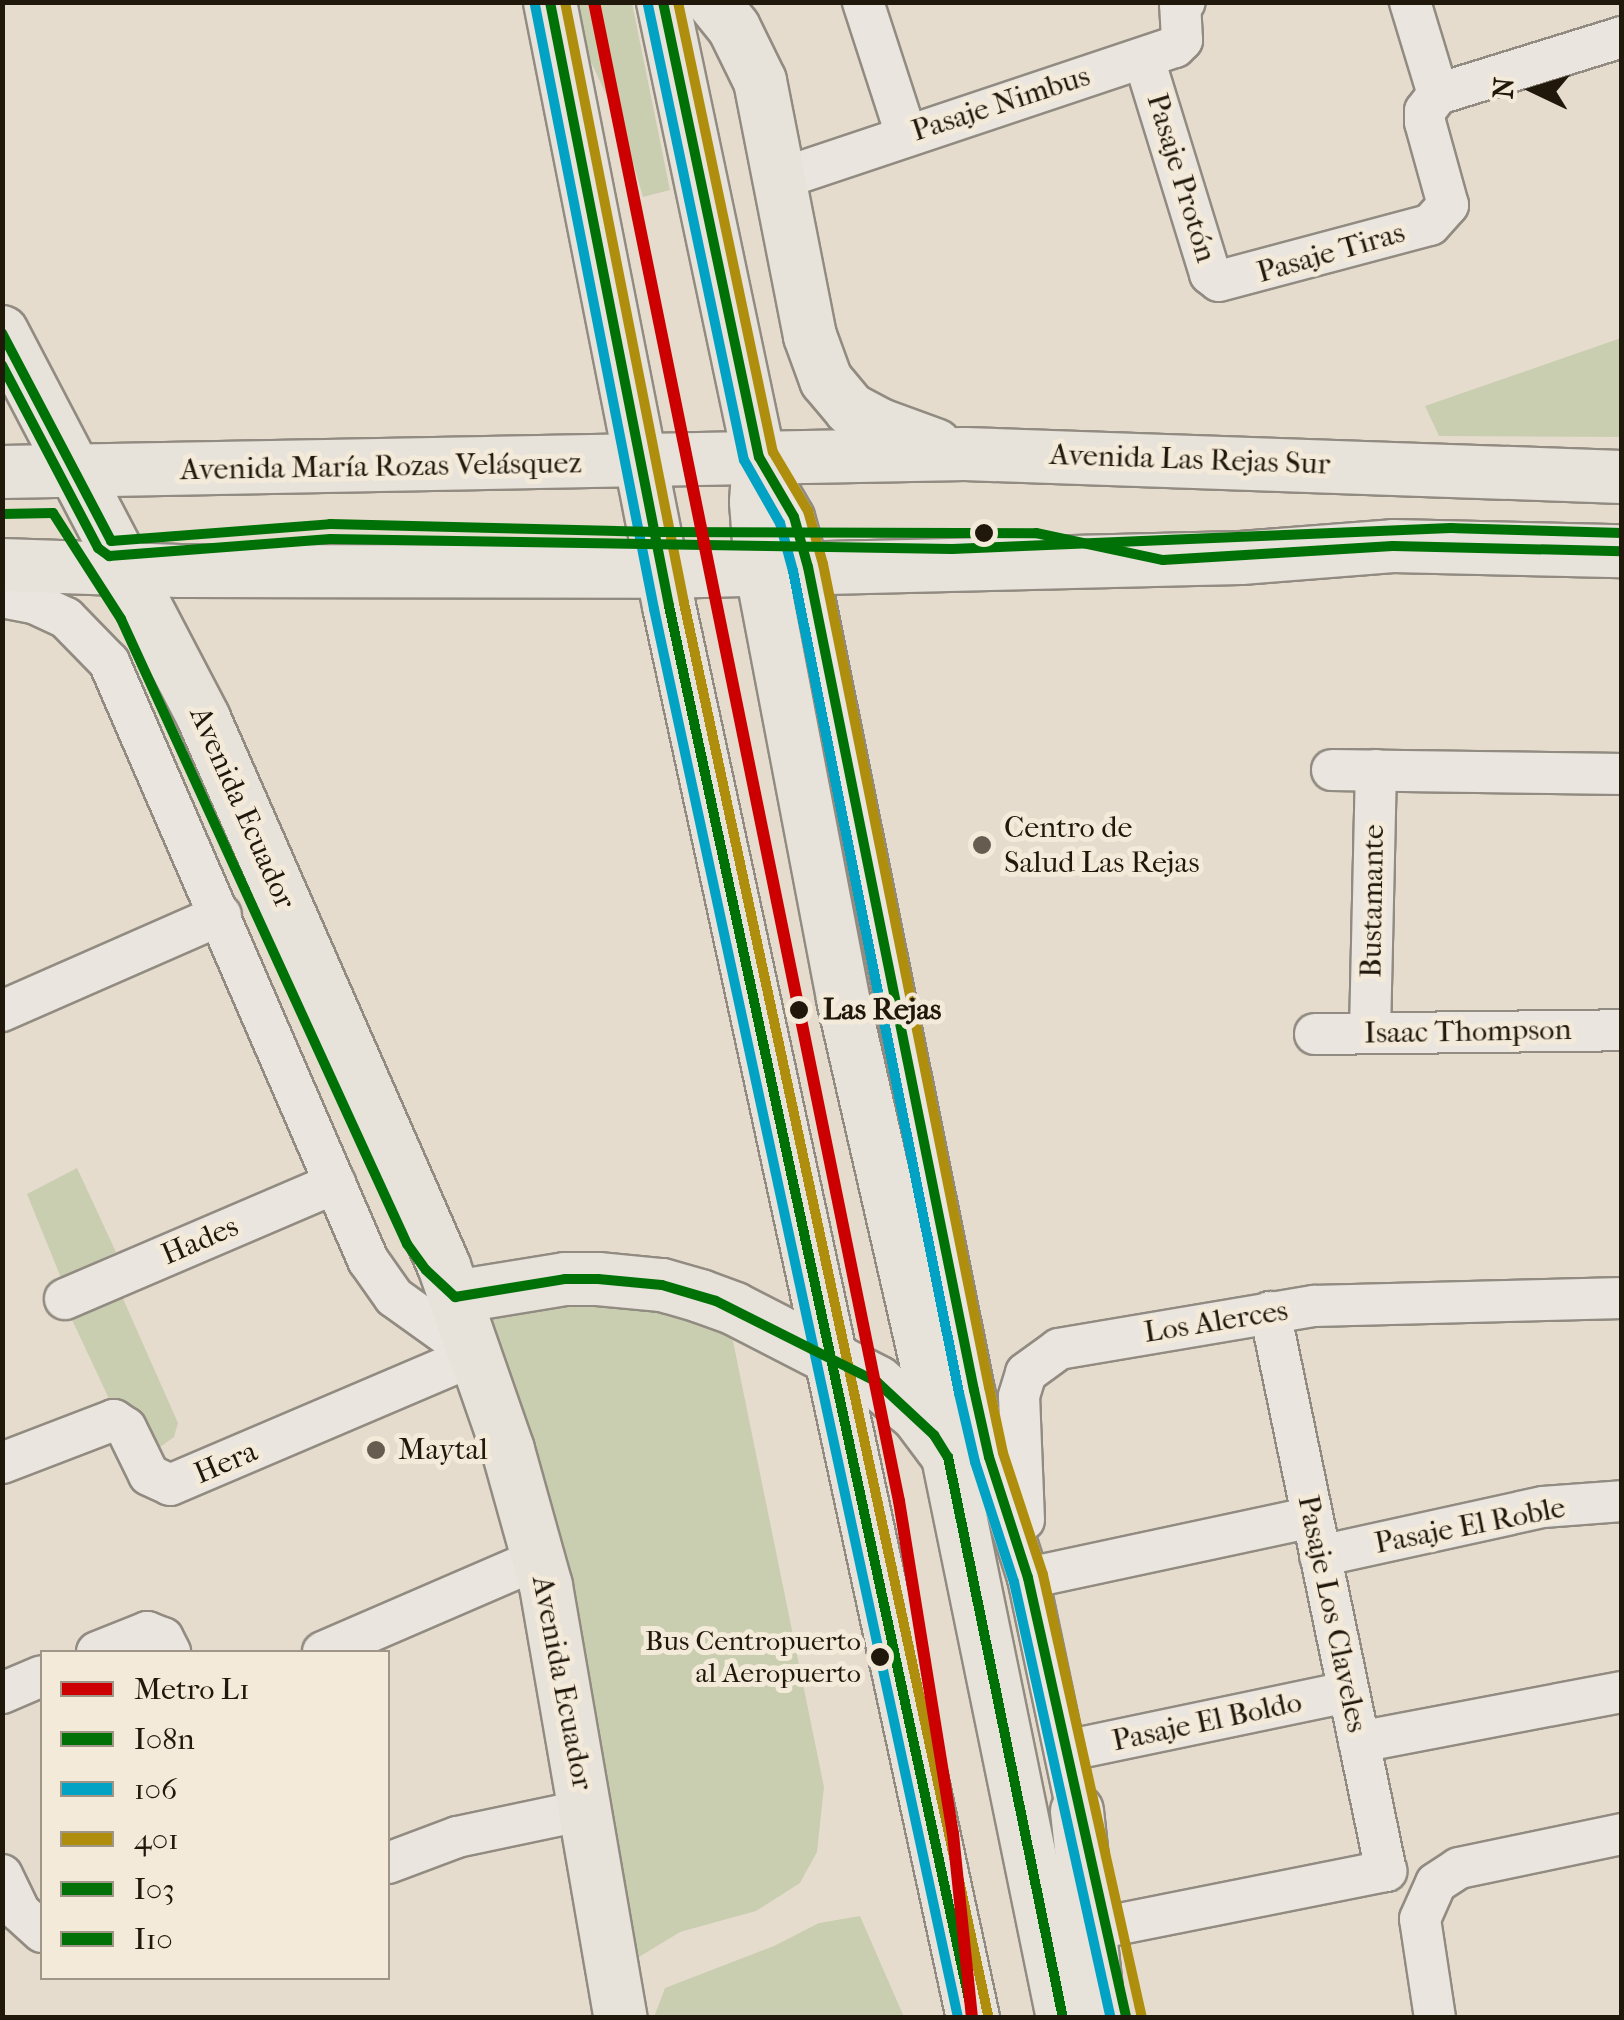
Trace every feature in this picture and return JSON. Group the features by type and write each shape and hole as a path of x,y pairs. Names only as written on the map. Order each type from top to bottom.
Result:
{"main road":[{"path":"550,2 662,572 973,2018"},
{"path":"663,2 759,457 756,502 785,568 843,999 948,1457 1063,2018"},
{"path":"713,2 734,28 760,81 810,336 826,380 850,409 880,426 965,454"},
{"path":"2,431 11,351"},
{"name":"Avenida Ecuador","path":"11,351 72,470 109,569 204,718 454,1296 538,1559 621,2018"},
{"name":"Avenida Las Rejas Sur","path":"759,457 965,454 1622,476"},
{"name":"Avenida María Rozas Velásquez","path":"2,472 759,457"},
{"name":"Avenida Ecuador","path":"2,483 53,513 109,569"},
{"path":"2,565 662,572 1241,558 1393,546 1622,551"},
{"path":"454,1296 564,1279 662,1285 735,1310 898,1397 948,1457"},
{"path":"1076,1812 1098,2018"}],"street":[{"path":"863,2 906,134"},
{"path":"1410,2 1438,94 1622,37"},
{"name":"Pasaje Nimbus","path":"780,179 906,134 1144,59 1182,40 1182,3"},
{"name":"Pasaje Protón","path":"1144,59 1210,274 1219,282 1232,282"},
{"name":"Pasaje Tiras","path":"1232,282 1430,225 1448,204 1425,111 1438,94"},
{"path":"785,568 974,1390 1005,1512 1028,1578 1076,1812 1126,2018"},
{"name":"Avenida Ecuador","path":"2,597 34,603 66,618 110,662 335,1183 382,1282 404,1306 475,1355"},
{"path":"1332,770 1622,774"},
{"name":"Bustamante","path":"1370,1032 1376,770"},
{"path":"2,1011 221,915"},
{"name":"Isaac Thompson","path":"1316,1034 1622,1030"},
{"name":"Hades","path":"65,1299 335,1183"},
{"name":"Los Alerces","path":"1028,1578 1018,1414 1026,1373 1058,1349 1270,1312 1369,1302 1622,1298"},
{"name":"Pasaje Los Claveles","path":"1270,1312 1386,1871"},
{"name":"Hera","path":"2,1463 114,1420 126,1428 149,1476 170,1485 475,1355"},
{"name":"Pasaje El Roble","path":"1028,1578 1316,1536 1622,1501"},
{"path":"328,1650 538,1559"},
{"path":"102,1650 147,1632 162,1638 169,1650"},
{"path":"2,1694 40,1677"},
{"name":"Pasaje El Boldo","path":"1065,1751 1348,1692"},
{"path":"1359,1742 1622,1692"},
{"path":"390,1862 457,1837 586,1810"},
{"path":"1434,2018 1420,1937 1428,1892 1459,1868 1622,1834"},
{"path":"1105,1928 1386,1871 1428,1892"},
{"path":"2,1875 27,1935"}],"green space":[{"path":"575,3 632,3 670,190 643,197 625,135 583,45"},
{"path":"1621,338 1621,437 1439,436 1425,406"},
{"path":"77,1168 116,1252 61,1278 27,1194"},
{"path":"117,1285 178,1423 174,1437 156,1450 125,1433 66,1307"},
{"path":"644,1303 726,1330 733,1341 824,1787 817,1852 800,1883 756,1911 680,1932 639,1957 485,1316 504,1305"},
{"path":"860,1916 904,2017 654,2017 665,1988 774,1946 819,1923"}],"metro line":[{"name":"L1","path":"594,2 899,1501 953,1834 972,2018"}],"transit line":[{"name":"I08n","path":"550,2 669,606 973,2018"},
{"name":"401","path":"565,2 684,603 988,2015"},
{"name":"I08n","path":"663,2 759,457 794,517 808,567 974,1390 989,1457 1028,1578 1126,2018"},
{"name":"401","path":"678,2 773,452 808,511 823,564 1003,1453 1043,1575 1141,2015"},
{"name":"106","path":"535,5 654,609 958,2018"},
{"name":"106","path":"648,5 744,460 780,523 793,571 959,1393 975,1462 1014,1582 1111,2018"},
{"name":"I03","path":"2,333 111,541 330,524 655,532 1036,533 1163,560 1393,546 1622,551"},
{"name":"I10","path":"2,365 98,548 109,556 330,539 952,549 1451,528 1622,533"},
{"name":"I03","path":"2,514 53,513 121,619 407,1244 426,1270 455,1297 565,1279 598,1279 662,1285 716,1301 877,1382 934,1435 948,1457 1063,2018"}],"place":[{"name":"Centro de Salud Las Rejas","path":"982,845"},
{"name":"Las Rejas","path":"799,1010"},
{"name":"Maytal","path":"376,1450"},
{"name":"Bus Centropuerto al Aeropuerto","path":"880,1657"}]}
